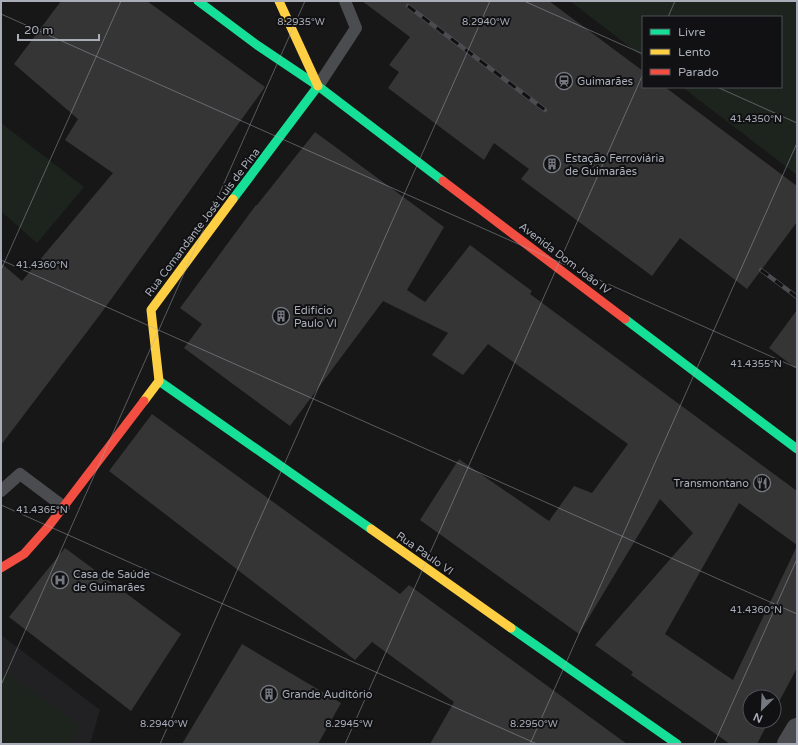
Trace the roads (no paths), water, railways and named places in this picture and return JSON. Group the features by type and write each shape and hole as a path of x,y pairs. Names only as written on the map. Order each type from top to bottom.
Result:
{"street":[{"name":"Avenida Dom João IV","path":"198,1 257,45 318,86 797,449"},
{"name":"Avenida Dom João IV","path":"279,1 318,86"},
{"name":"Rua Comandante José Luis de Pina","path":"159,381 151,310 318,86"},
{"path":"1,568 24,554 64,506 159,381"},
{"name":"Rua Paulo VI","path":"159,381 677,744"},
{"path":"788,744 797,729"}],"lane":[{"path":"318,86 356,28 345,1"},
{"path":"1,491 20,474 64,506"}],"railway":[{"path":"408,6 545,110"},
{"path":"761,270 797,297"}],"place":[{"name":"Guimarães","path":"564,81"},
{"name":"Estação Ferroviária de Guimarães","path":"552,164"},
{"name":"Edifício Paulo VI","path":"281,316"},
{"name":"Transmontano","path":"762,483"},
{"name":"Casa de Saúde de Guimarães","path":"60,580"},
{"name":"Grande Auditório","path":"269,694"}]}
